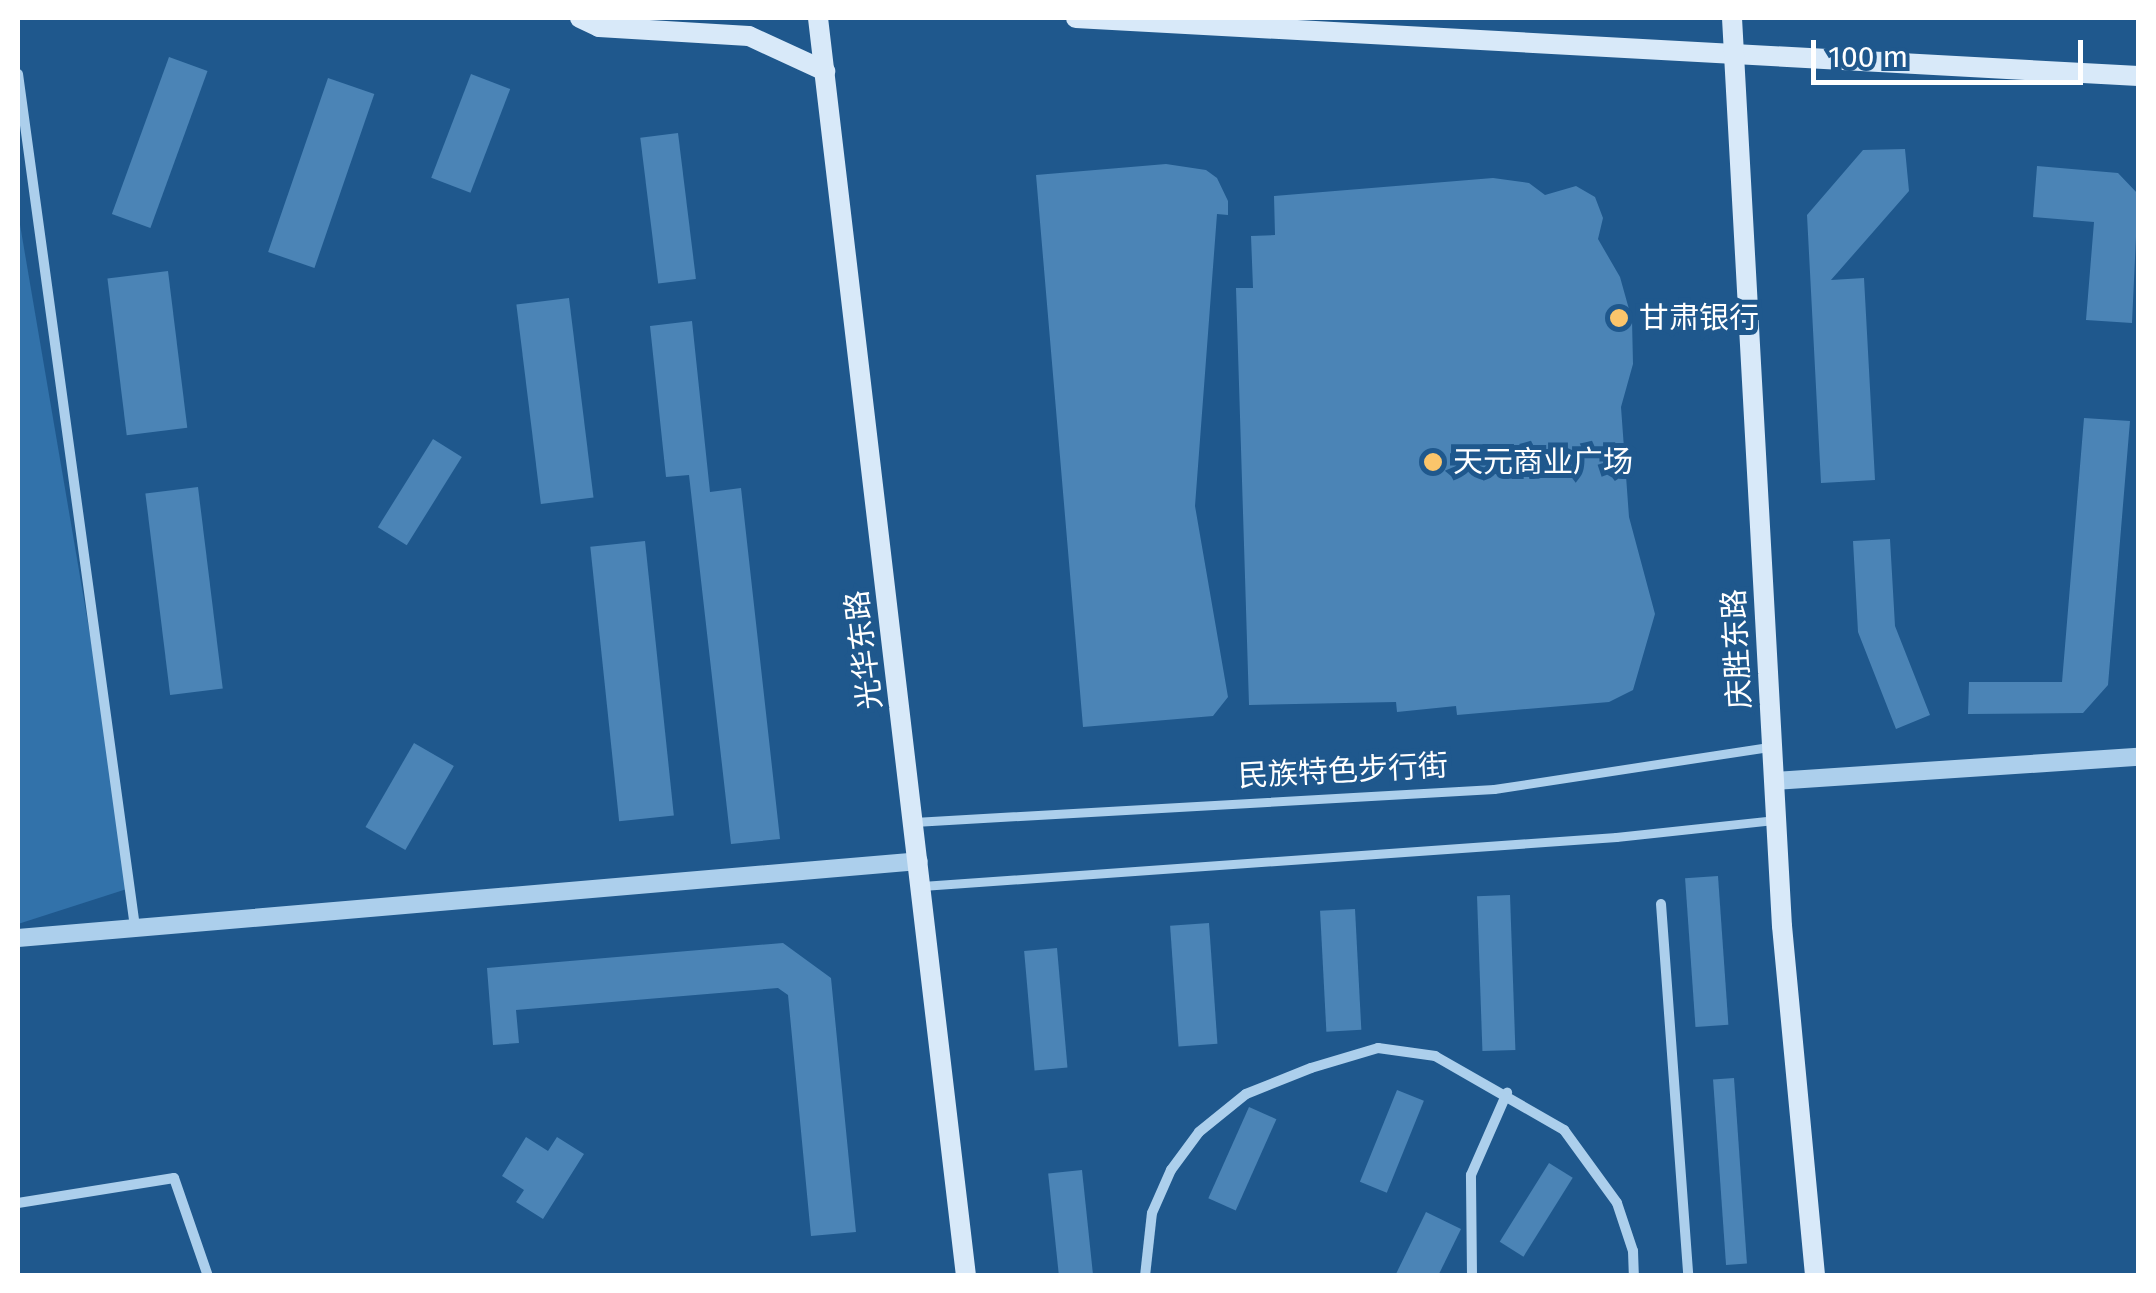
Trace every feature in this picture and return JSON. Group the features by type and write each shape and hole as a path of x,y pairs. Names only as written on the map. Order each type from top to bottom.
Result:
{"main road":[{"path":"580,18 599,27 749,36 824,71"},
{"name":"光华东路","path":"818,18 966,1276"},
{"path":"1076,18 2138,76"},
{"name":"庆胜东路","path":"1732,18 1776,820 1815,1276"}],"street":[{"path":"18,74 135,927"},
{"name":"民族特色步行街","path":"914,822 1494,789 1772,747"},
{"path":"1774,781 2138,757"},
{"path":"922,886 1616,838 1776,820"},
{"path":"18,938 919,861"},
{"path":"1661,904 1688,1276"},
{"path":"1145,1276 1152,1213 1170,1170 1199,1132 1246,1094 1311,1068 1378,1048 1435,1056 1507,1093 1564,1130 1617,1202 1633,1251 1634,1276"},
{"path":"1472,1276 1470,1175 1507,1093"},
{"path":"18,1204 174,1178 208,1276"}],"shaded area":[{"path":"18,213 133,887 18,924"}],"building":[{"path":"169,57 208,71 150,228 112,214"},
{"path":"471,74 510,89 470,193 431,178"},
{"path":"328,78 374,94 314,268 268,252"},
{"path":"678,133 696,279 658,284 640,138"},
{"path":"1905,149 1909,191 1831,280 1864,278 1875,480 1821,483 1807,215 1863,150"},
{"path":"1166,164 1206,170 1217,178 1228,201 1228,215 1217,214 1195,506 1228,697 1213,716 1083,727 1036,175"},
{"path":"2037,166 2118,173 2138,194 2132,323 2086,320 2094,222 2033,217"},
{"name":"天元商业广场","path":"1493,178 1529,183 1545,195 1576,186 1595,197 1603,218 1598,239 1620,277 1632,320 1633,364 1621,407 1629,517 1655,614 1633,690 1609,702 1457,715 1456,706 1397,712 1396,702 1249,705 1236,288 1253,288 1251,236 1275,235 1274,196"},
{"path":"168,271 187,428 127,435 107,278"},
{"path":"569,298 593,498 541,504 516,304"},
{"path":"692,321 710,492 741,488 780,839 731,844 689,475 666,477 650,326"},
{"path":"2084,418 2130,421 2108,685 2083,713 1968,714 1969,682 2062,682"},
{"path":"433,439 462,457 407,545 378,527"},
{"path":"198,487 223,688 170,695 145,493"},
{"path":"1890,539 1895,626 1930,715 1896,729 1858,632 1853,541"},
{"path":"645,541 674,815 619,821 590,547"},
{"path":"414,743 454,766 405,850 366,827"},
{"path":"1718,876 1728,1025 1695,1027 1685,878"},
{"path":"1510,895 1515,1050 1482,1051 1477,896"},
{"path":"1355,909 1361,1030 1326,1032 1320,911"},
{"path":"1209,923 1217,1044 1179,1046 1170,926"},
{"path":"783,943 831,978 856,1232 811,1236 788,995 778,988 516,1010 519,1043 493,1045 487,968"},
{"path":"1057,948 1067,1068 1035,1070 1024,951"},
{"path":"1734,1078 1747,1264 1726,1265 1713,1079"},
{"path":"1397,1090 1424,1101 1387,1193 1360,1182"},
{"path":"1249,1107 1276,1119 1236,1211 1208,1198"},
{"path":"526,1137 548,1151 557,1137 584,1154 543,1219 516,1202 524,1190 502,1176"},
{"path":"1549,1163 1573,1178 1523,1257 1500,1242"},
{"path":"1082,1170 1093,1276 1059,1276 1048,1174"},
{"path":"1426,1212 1461,1229 1438,1276 1395,1276"}],"place":[{"name":"甘肃银行","path":"1619,318"},
{"name":"天元商业广场","path":"1433,462"}]}
